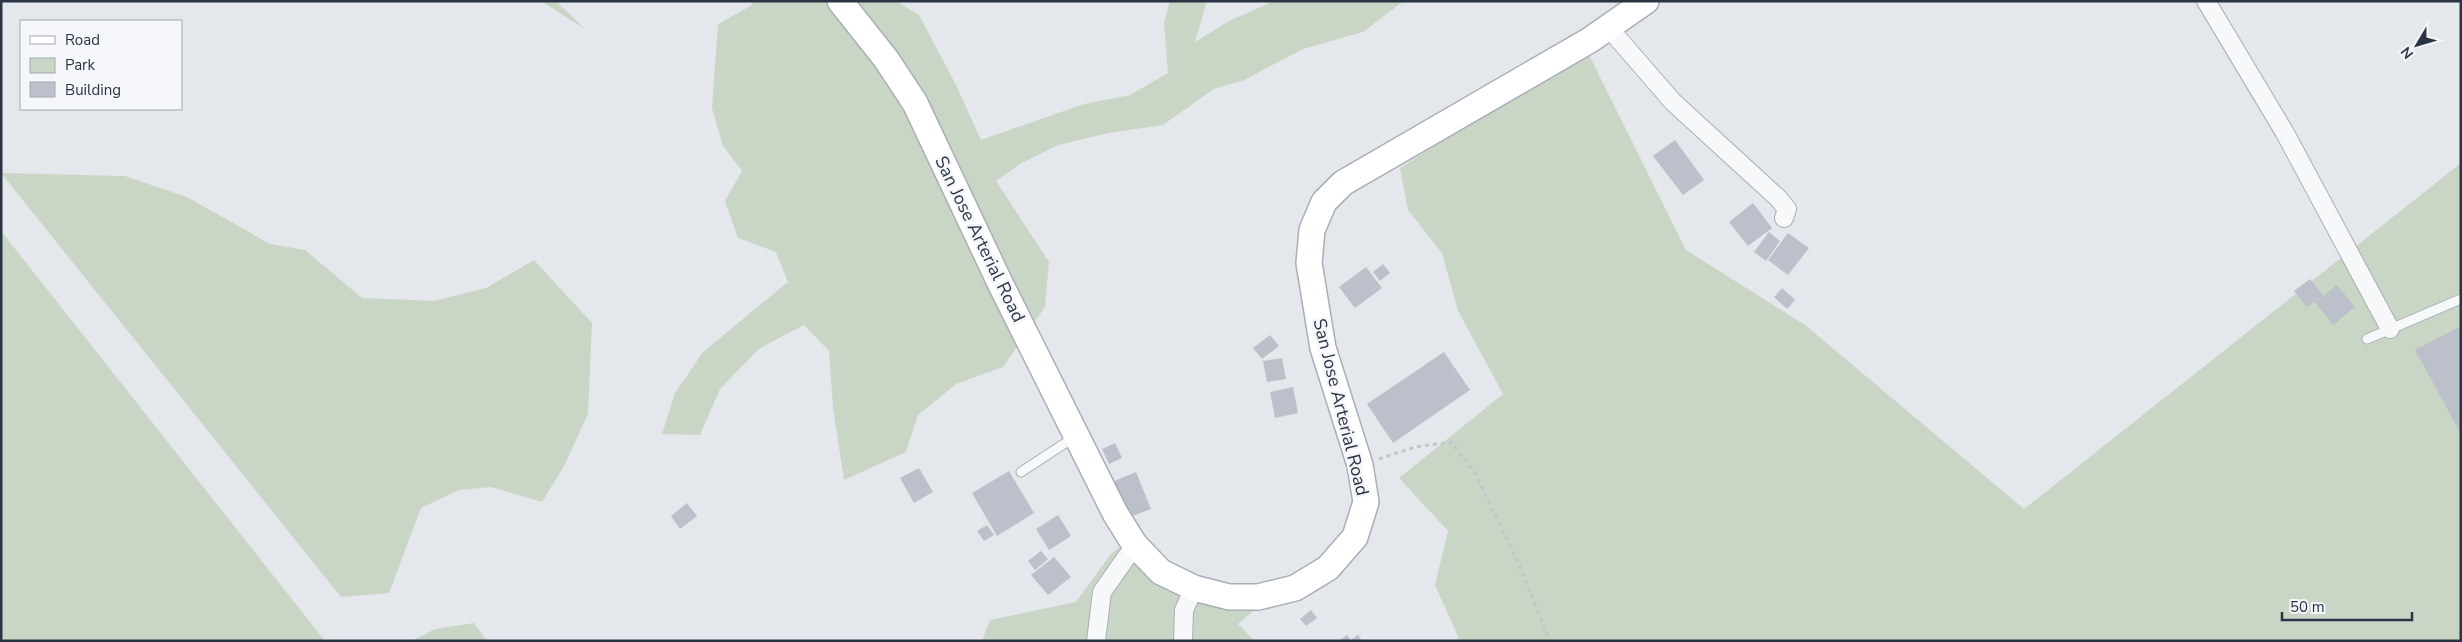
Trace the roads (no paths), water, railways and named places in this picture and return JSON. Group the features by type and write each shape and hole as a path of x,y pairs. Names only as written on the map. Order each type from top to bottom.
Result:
{"main road":[{"name":"San Jose Arterial Road","path":"840,1 886,59 915,103 1000,283 1115,513 1136,545 1161,572 1194,588 1229,597 1258,596 1295,588 1328,568 1355,537 1366,502 1360,465 1323,348 1309,263 1312,230 1324,202 1343,183 1590,40 1646,1"}],"street":[{"path":"2206,1 2285,132 2390,328"},
{"path":"1608,27 1673,102 1778,198 1787,209 1784,218"},
{"path":"1096,641 1102,592 1136,545"},
{"path":"1183,641 1184,610 1194,588"}],"lane":[{"path":"2367,338 2461,299"},
{"path":"1021,472 1076,436"}]}
